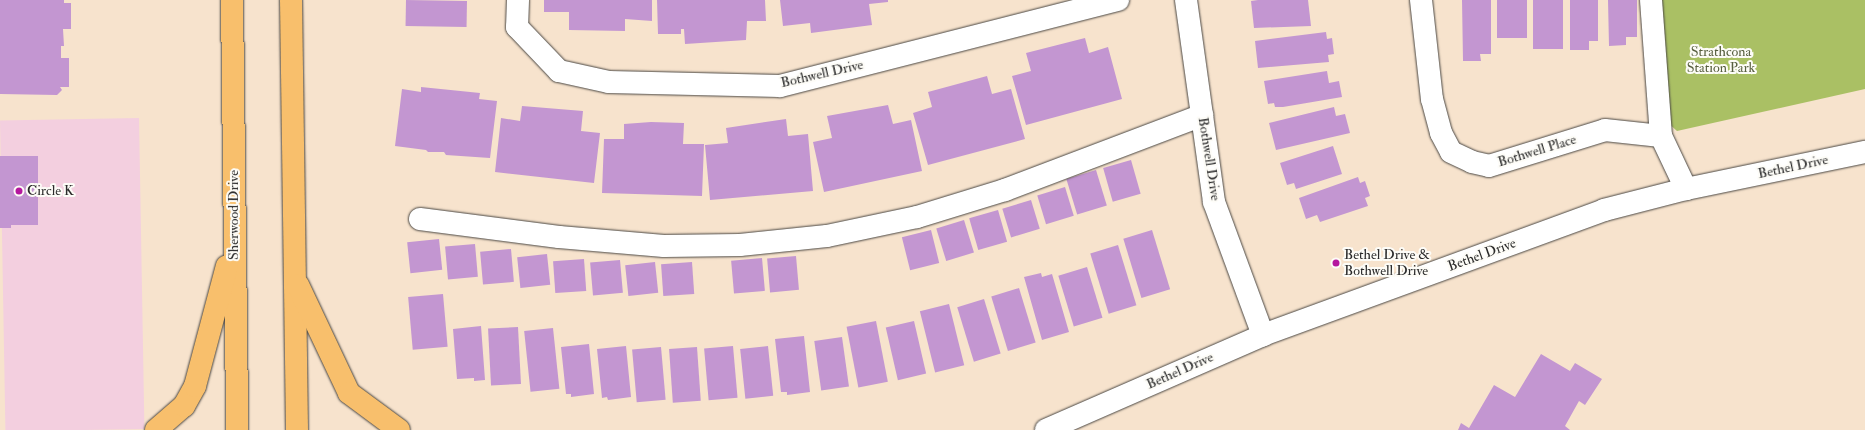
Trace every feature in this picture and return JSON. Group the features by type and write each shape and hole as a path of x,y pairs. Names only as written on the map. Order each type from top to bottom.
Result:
{"main road":[{"name":"Sherwood Drive","path":"232,0 237,430"},
{"path":"291,0 297,430"},
{"path":"156,430 184,406 195,386 234,239"},
{"path":"294,278 349,393 399,430"}],"street":[{"name":"Bothwell Drive","path":"518,0 517,27 559,70 609,82 780,86 1118,0"},
{"name":"Bothwell Drive","path":"1186,0 1214,202 1263,335"},
{"name":"Bothwell Place","path":"1422,0 1432,100 1441,133 1451,152 1472,162 1489,166 1605,130 1661,136"},
{"path":"1650,0 1661,136 1686,189"},
{"path":"420,219 559,237 664,246 740,245 828,236 917,217 1005,190 1202,115"},
{"name":"Bethel Drive","path":"1046,430 1263,335 1604,210 1686,189 1865,152"}],"shaded area":[{"path":"139,118 144,429 5,430 0,120"}],"green space":[{"name":"Strathcona Station Park","path":"1660,0 1865,0 1865,89 1677,131 1667,122"}],"building":[{"path":"0,0 64,0 64,3 71,3 71,29 63,29 64,46 61,46 61,58 69,58 69,87 60,87 62,90 57,95 0,94"},
{"path":"406,0 467,1 467,27 406,26"},
{"path":"544,0 652,0 652,21 625,19 625,31 569,30 569,12 544,12"},
{"path":"657,0 765,0 766,21 747,21 746,40 685,44 684,29 681,29 681,34 658,34"},
{"path":"780,0 888,0 888,2 869,4 872,25 811,33 810,23 783,26"},
{"path":"1308,0 1311,26 1254,28 1251,1"},
{"path":"1462,0 1491,0 1491,54 1480,54 1481,61 1463,61"},
{"path":"1497,0 1527,0 1527,38 1497,38"},
{"path":"1533,0 1563,0 1563,49 1533,49"},
{"path":"1570,0 1598,0 1598,41 1589,41 1589,50 1570,50"},
{"path":"1608,0 1637,0 1637,37 1626,37 1626,45 1609,46"},
{"path":"1326,32 1327,39 1332,38 1334,54 1328,55 1329,62 1258,68 1255,41"},
{"path":"1085,38 1089,53 1108,47 1122,99 1026,125 1012,76 1031,71 1026,53"},
{"path":"1327,71 1329,83 1339,81 1342,97 1283,107 1275,107 1274,103 1268,104 1264,81"},
{"path":"987,76 992,94 1011,89 1025,139 928,165 913,113 932,107 928,92"},
{"path":"421,87 480,93 479,99 497,101 490,158 446,155 444,152 428,152 426,150 395,146 402,89 421,92"},
{"path":"888,105 893,124 911,120 922,171 824,192 813,142 832,138 827,116"},
{"path":"522,106 583,111 581,131 600,133 594,183 495,172 501,118 520,121"},
{"path":"1334,107 1336,116 1345,114 1350,133 1276,150 1269,123"},
{"path":"786,119 788,136 808,134 813,191 710,200 705,145 728,143 726,128"},
{"path":"651,122 684,123 683,144 704,144 702,196 602,193 604,139 624,139 624,124"},
{"path":"1333,146 1342,174 1296,189 1294,183 1287,185 1280,163"},
{"name":"Circle K","path":"0,156 38,156 38,225 11,225 11,228 0,228"},
{"path":"1131,160 1141,194 1113,202 1103,168"},
{"path":"1096,170 1107,205 1077,214 1066,179"},
{"path":"1358,177 1360,183 1365,181 1370,196 1365,198 1368,206 1320,222 1317,215 1306,219 1299,198"},
{"path":"1065,187 1074,216 1046,224 1037,195"},
{"path":"1031,200 1040,229 1011,237 1002,209"},
{"path":"998,210 1007,242 978,250 969,218"},
{"path":"964,220 974,253 946,261 936,228"},
{"path":"931,230 939,263 910,270 902,237"},
{"path":"1152,230 1170,289 1141,298 1123,239"},
{"path":"439,239 442,270 410,273 407,242"},
{"path":"475,244 478,277 448,279 445,247"},
{"path":"1118,245 1136,305 1109,314 1090,253"},
{"path":"511,249 514,282 483,285 480,252"},
{"path":"547,254 550,285 520,288 517,257"},
{"path":"796,256 799,290 770,292 767,259"},
{"path":"762,258 765,291 734,294 731,261"},
{"path":"584,259 586,291 555,293 553,261"},
{"path":"620,260 623,293 593,295 590,263"},
{"path":"655,262 658,293 628,296 625,265"},
{"path":"692,262 694,294 663,296 661,264"},
{"path":"1087,267 1102,318 1074,326 1058,276"},
{"path":"1041,273 1042,277 1052,274 1069,332 1042,340 1024,277"},
{"path":"1019,288 1036,343 1008,351 991,296"},
{"path":"443,294 448,347 413,350 408,297"},
{"path":"984,299 1001,354 974,362 957,307"},
{"path":"949,304 964,365 935,372 920,311"},
{"path":"876,321 888,382 858,388 847,327"},
{"path":"914,321 926,374 898,380 886,328"},
{"path":"481,326 485,380 474,381 474,378 457,379 453,329"},
{"path":"518,327 521,384 491,385 488,329"},
{"path":"553,328 559,389 531,392 524,331"},
{"path":"804,336 810,392 787,395 787,392 781,392 775,339"},
{"path":"842,337 849,387 821,390 814,341"},
{"path":"589,344 594,394 571,397 571,394 566,394 561,347"},
{"path":"626,346 631,397 608,400 607,397 602,398 597,349"},
{"path":"733,346 738,398 709,400 704,349"},
{"path":"768,346 773,396 745,399 740,349"},
{"path":"661,347 666,400 637,402 632,350"},
{"path":"697,347 701,401 673,403 669,349"},
{"path":"1541,354 1570,371 1575,363 1602,379 1585,405 1579,401 1565,426 1570,430 1458,430 1461,423 1469,428 1494,385 1515,397"}],"place":[{"name":"Circle K","path":"19,191"},
{"name":"Bethel Drive & Bothwell Drive","path":"1336,263"}]}
